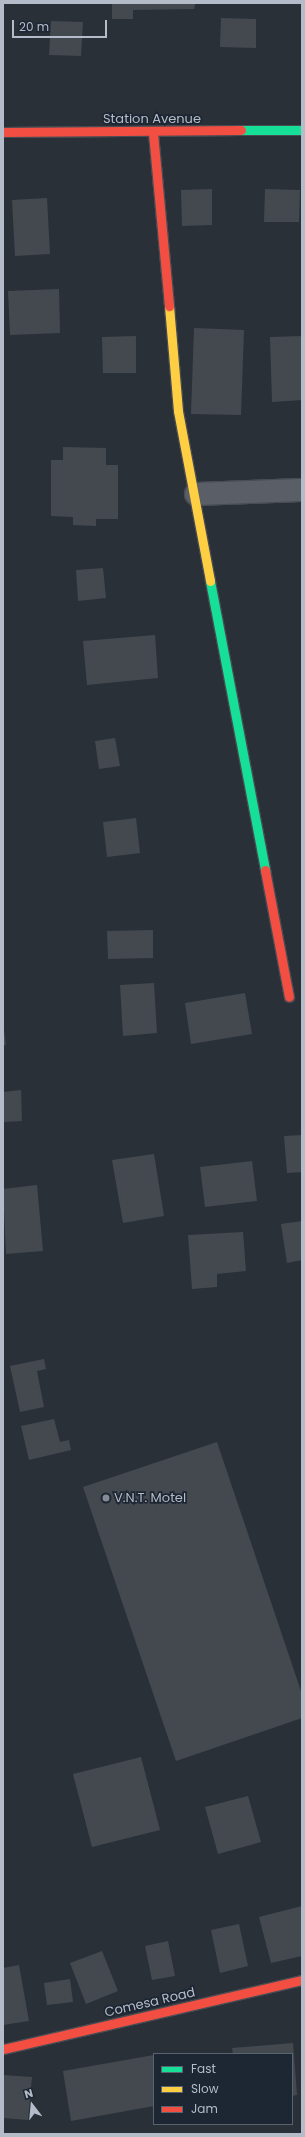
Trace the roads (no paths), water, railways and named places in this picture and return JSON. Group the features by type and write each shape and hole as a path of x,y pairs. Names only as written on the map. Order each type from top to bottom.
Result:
{"street":[{"name":"Station Avenue","path":"3,132 153,133 302,130"},
{"path":"153,133 178,411 196,494 288,997"},
{"path":"196,494 302,490"},
{"name":"Comesa Road","path":"3,2049 302,1980"}],"place":[{"name":"V.N.T. Motel","path":"106,1498"}]}
